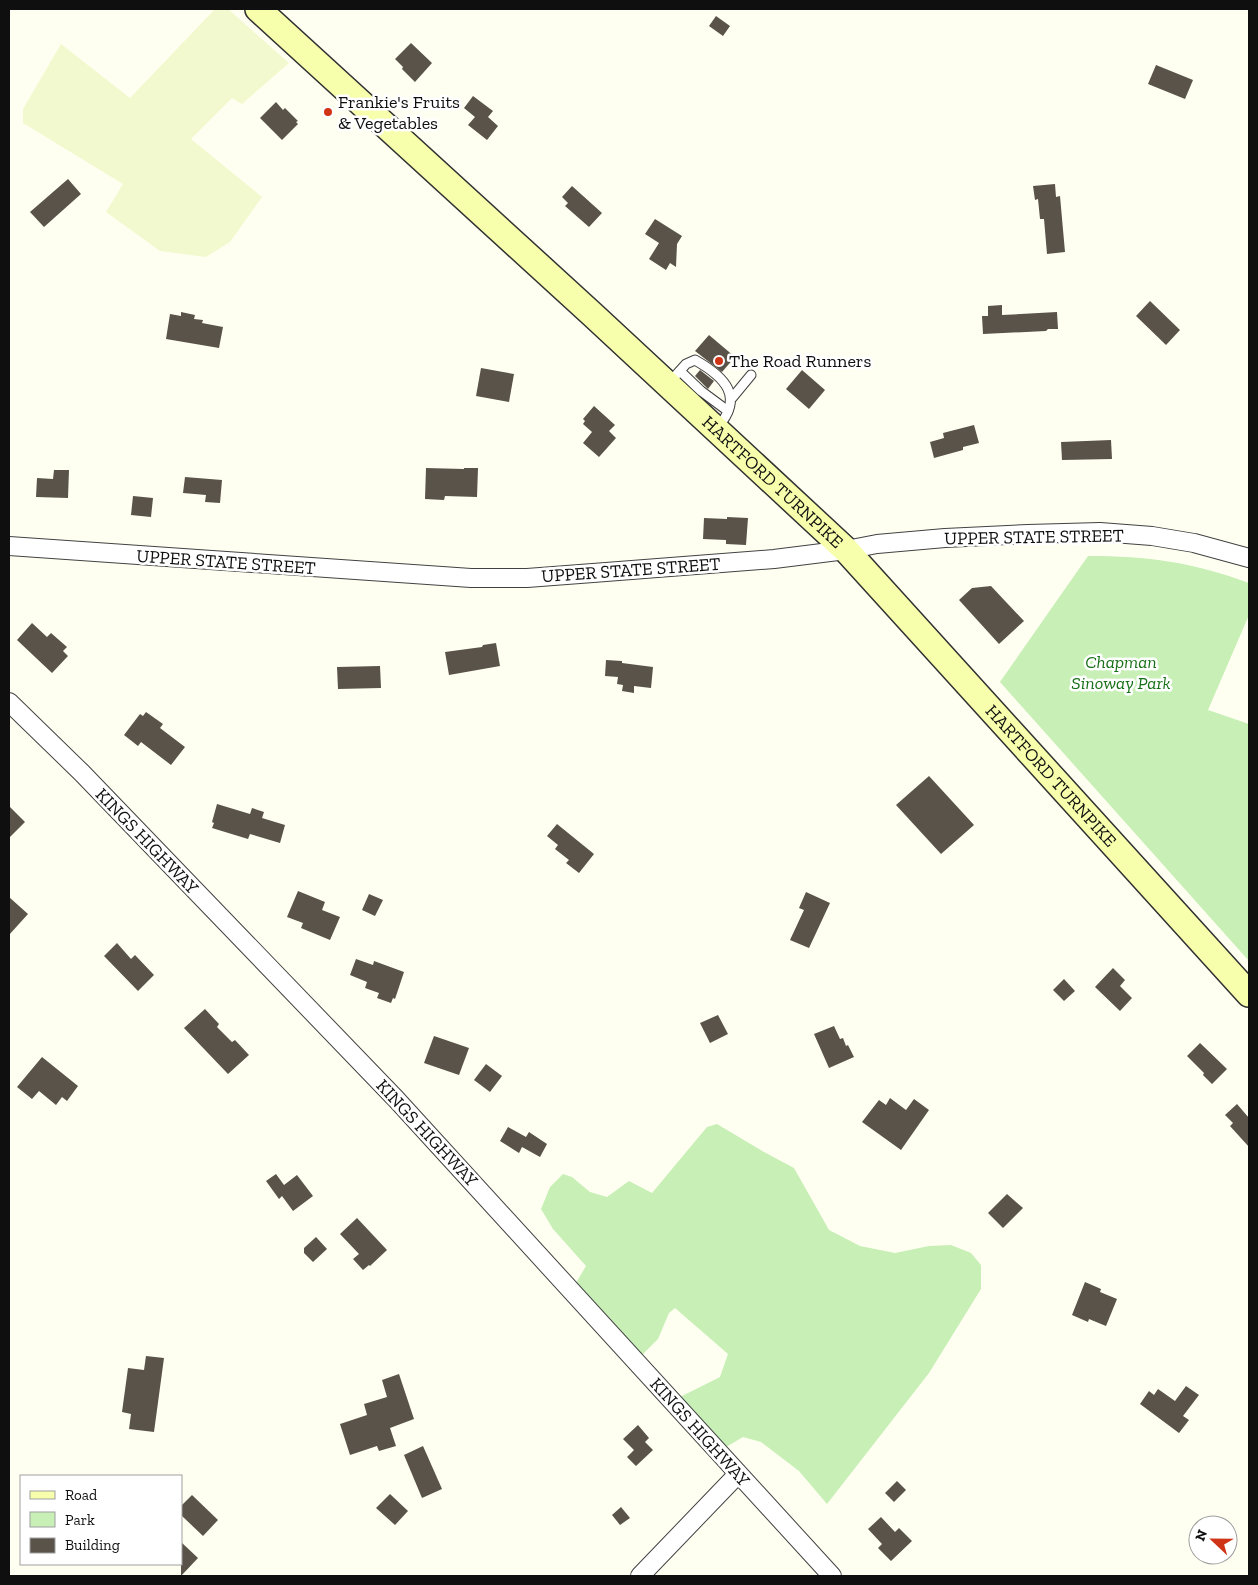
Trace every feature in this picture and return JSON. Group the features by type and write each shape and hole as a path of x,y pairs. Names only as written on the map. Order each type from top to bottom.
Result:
{"main road":[{"name":"HARTFORD TURNPIKE","path":"258,9 722,420 846,550 1249,994"}],"street":[{"name":"UPPER STATE STREET","path":"9,546 472,578 527,578 774,559 877,544 945,538 1100,532 1152,536 1194,543 1249,558"},
{"name":"KINGS HIGHWAY","path":"9,702 82,773 377,1079 832,1576"},
{"path":"640,1576 738,1474"}],"lane":[{"path":"674,377 686,364 695,360 721,379 732,398"},
{"path":"722,420 732,398 751,375"}],"green space":[{"path":"215,9 228,9 289,63 242,104 232,98 191,139 262,197 230,242 206,257 160,251 106,212 123,184 23,123 23,109 61,44 130,98"},
{"name":"Chapman Sinoway Park","path":"1088,556 1130,557 1189,565 1249,583 1249,615 1208,710 1249,724 1249,961 1000,682"},
{"path":"717,1124 794,1168 829,1230 860,1246 895,1253 929,1246 951,1245 971,1253 981,1265 981,1289 929,1373 827,1504 799,1471 761,1442 743,1437 726,1447 680,1397 720,1377 728,1354 675,1308 669,1313 658,1339 642,1355 576,1283 586,1266 553,1229 541,1209 550,1187 563,1174 572,1177 590,1192 607,1197 629,1181 652,1193 707,1127"}],"building":[{"path":"716,16 730,26 723,36 709,26"},
{"path":"411,43 432,63 415,82 395,59"},
{"path":"1156,65 1193,80 1185,99 1148,84"},
{"path":"473,96 493,111 488,117 498,126 487,140 468,125 475,117 464,108"},
{"path":"276,102 298,121 296,122 298,124 282,140 260,118"},
{"path":"68,179 81,194 44,227 30,212"},
{"path":"1055,184 1056,197 1060,196 1065,252 1047,254 1044,219 1040,219 1038,199 1035,200 1033,186"},
{"path":"572,186 602,213 589,227 565,206 568,203 562,197"},
{"path":"655,219 682,236 677,244 676,267 670,263 666,270 649,259 659,243 645,234"},
{"path":"1150,301 1180,330 1166,345 1136,316"},
{"path":"1002,305 1002,315 1057,312 1058,329 983,334 982,316 988,316 988,306"},
{"path":"181,312 195,315 194,319 203,320 202,323 223,327 219,348 166,339 170,314 181,316"},
{"path":"709,335 735,357 722,372 695,351"},
{"path":"481,368 514,374 509,402 476,396"},
{"path":"700,370 714,381 708,389 695,376"},
{"path":"802,370 825,390 809,409 786,389"},
{"path":"594,406 615,425 609,431 616,438 599,457 583,443 592,432 583,424 585,421 583,419"},
{"path":"974,425 979,443 963,447 963,450 934,458 930,442 944,438 943,433"},
{"path":"1111,440 1112,459 1062,460 1061,442"},
{"path":"426,468 478,468 477,497 445,496 444,500 425,499"},
{"path":"54,470 69,470 68,498 36,497 37,478 53,479"},
{"path":"185,477 222,480 220,503 205,502 206,495 183,493"},
{"path":"133,496 153,498 151,517 131,515"},
{"path":"727,517 748,518 746,545 726,544 726,540 703,539 704,518 727,519"},
{"path":"991,586 1024,621 999,644 959,600 972,588"},
{"path":"32,623 47,637 51,633 67,647 63,651 68,656 52,673 17,640"},
{"path":"496,643 500,666 449,675 445,652 482,647 483,645"},
{"path":"606,660 653,667 651,688 634,686 634,693 622,691 623,685 617,684 618,677 605,676"},
{"path":"380,666 381,688 338,689 337,667"},
{"path":"146,712 163,724 160,728 185,747 171,765 141,742 138,746 124,735 140,714 143,716"},
{"path":"929,776 974,825 941,854 896,805"},
{"path":"217,804 250,814 252,808 264,812 262,818 285,825 280,843 250,834 248,839 212,828"},
{"path":"9,806 25,822 9,838"},
{"path":"557,824 594,854 579,873 566,863 569,860 555,849 558,845 547,836"},
{"path":"298,891 325,902 322,910 340,917 330,940 301,928 303,923 287,917"},
{"path":"806,892 830,903 809,948 790,940 804,910 799,908"},
{"path":"369,894 383,900 375,916 362,910"},
{"path":"9,897 28,914 9,935"},
{"path":"117,943 131,959 135,955 154,975 138,991 104,956"},
{"path":"356,959 373,965 374,961 404,972 395,999 393,998 391,1003 377,998 379,993 365,988 367,982 350,975"},
{"path":"1113,968 1125,980 1120,986 1132,998 1120,1011 1095,987"},
{"path":"1064,979 1075,991 1064,1001 1053,990"},
{"path":"205,1009 219,1024 217,1027 232,1042 235,1040 249,1055 228,1074 184,1028"},
{"path":"718,1015 728,1034 710,1043 700,1023"},
{"path":"834,1026 840,1039 843,1038 854,1057 829,1068 814,1034"},
{"path":"434,1036 469,1048 459,1075 424,1063"},
{"path":"1200,1043 1227,1069 1212,1084 1187,1056"},
{"path":"42,1057 78,1086 67,1101 62,1097 56,1105 39,1091 32,1099 17,1087"},
{"path":"486,1064 502,1076 490,1092 474,1080"},
{"path":"890,1098 906,1110 914,1099 929,1110 901,1150 862,1122 879,1100 886,1105"},
{"path":"1237,1104 1249,1118 1249,1147 1230,1126 1233,1123 1225,1115"},
{"path":"508,1127 526,1137 529,1132 547,1144 540,1157 522,1147 519,1153 500,1141"},
{"path":"276,1174 284,1185 297,1175 313,1196 293,1211 282,1196 279,1199 266,1181"},
{"path":"1007,1194 1023,1208 1003,1228 988,1213"},
{"path":"357,1218 387,1250 363,1270 353,1259 359,1254 340,1234"},
{"path":"316,1237 327,1249 313,1262 304,1253 304,1248"},
{"path":"1085,1282 1101,1289 1100,1292 1117,1299 1106,1326 1089,1319 1088,1322 1072,1315"},
{"path":"146,1356 164,1358 154,1432 129,1429 131,1414 122,1412 128,1368 144,1370"},
{"path":"399,1374 414,1419 390,1428 396,1446 379,1451 377,1446 350,1455 340,1424 367,1415 364,1404 387,1397 382,1380"},
{"path":"1186,1386 1199,1395 1183,1416 1189,1420 1179,1433 1140,1404 1149,1391 1154,1395 1158,1389 1175,1401"},
{"path":"638,1425 649,1438 645,1442 653,1450 636,1466 627,1457 634,1450 623,1439"},
{"path":"423,1446 442,1489 422,1498 404,1455"},
{"path":"897,1481 906,1490 894,1502 885,1493"},
{"path":"390,1494 408,1511 395,1525 376,1508"},
{"path":"192,1495 218,1520 203,1536 182,1516 182,1505"},
{"path":"621,1507 630,1518 620,1525 612,1515"},
{"path":"881,1517 895,1532 899,1528 912,1541 891,1561 878,1548 882,1544 868,1529"},
{"path":"182,1543 198,1558 181,1576 182,1565"}],"place":[{"name":"Frankie's Fruits & Vegetables","path":"328,112"},
{"name":"The Road Runners","path":"719,361"}]}
